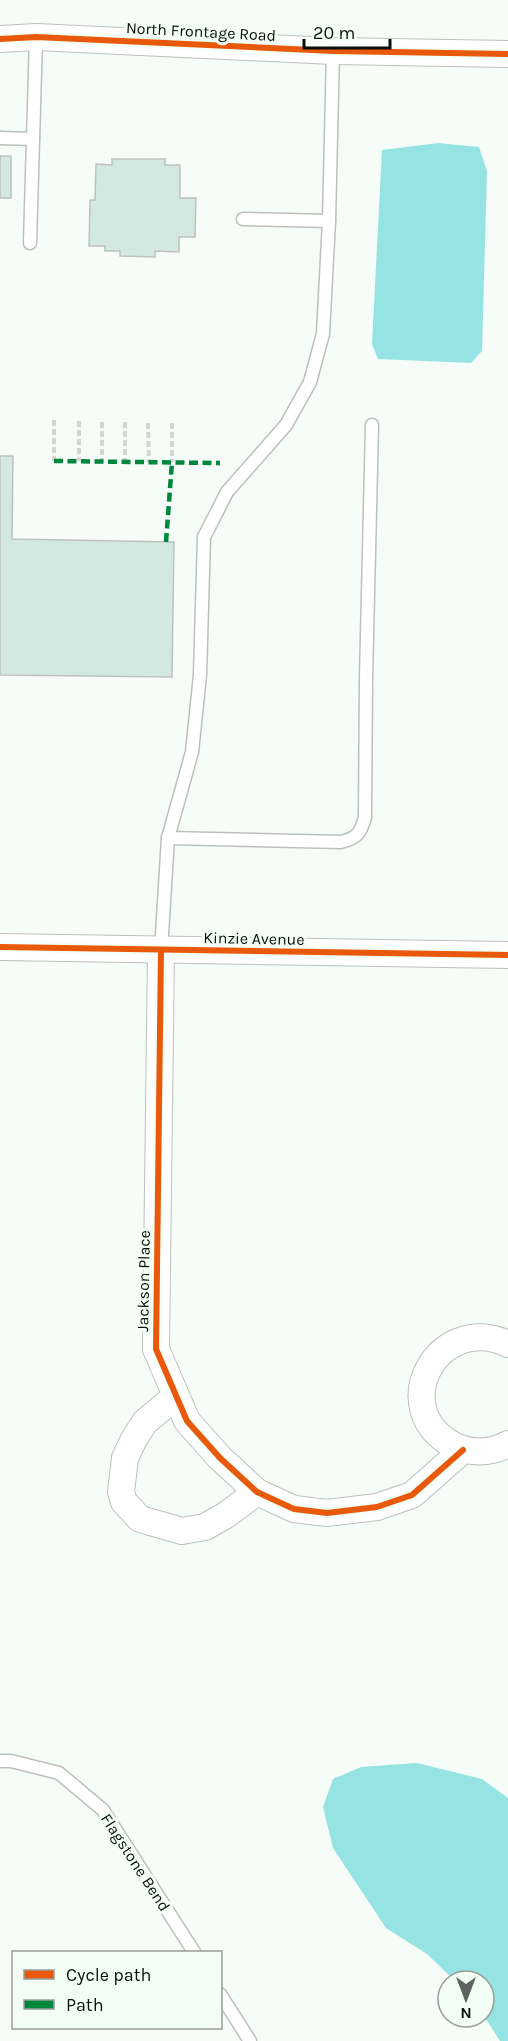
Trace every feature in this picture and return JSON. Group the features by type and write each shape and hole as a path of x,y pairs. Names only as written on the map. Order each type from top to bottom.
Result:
{"street":[{"name":"North Frontage Road","path":"0,39 36,37 333,51 508,54"},
{"name":"Kinzie Avenue","path":"0,947 508,955"},
{"name":"Jackson Place","path":"161,950 156,1349 187,1421 220,1458 257,1492 294,1509 327,1513 376,1507 412,1495 463,1450"},
{"path":"508,1344 488,1337 469,1337 451,1344 436,1356 425,1372 421,1391 423,1410 432,1428 446,1441 463,1450 481,1452 508,1444"},
{"path":"176,1396 145,1422 134,1439 125,1458 121,1492 124,1502 140,1519 182,1531 205,1527 257,1492"}],"lane":[{"path":"30,243 36,37"},
{"path":"161,950 168,838 192,752 200,675 204,537 227,492 286,425 310,382 323,334 329,221 333,51"},
{"path":"0,138 33,138"},
{"path":"243,219 329,221"},
{"path":"168,838 341,842 353,839 361,832 365,817 372,425"},
{"name":"Flagstone Bend","path":"0,1761 11,1761 59,1773 103,1810 193,1951"},
{"path":"222,1997 250,2041"}],"path":[{"path":"54,420 54,461"},
{"path":"79,421 79,461"},
{"path":"102,422 102,462"},
{"path":"125,422 125,462"},
{"path":"148,423 149,462"},
{"path":"172,423 172,462"}],"water":[{"path":"438,143 479,147 487,171 482,351 471,363 378,359 372,344 382,150"},
{"path":"417,1763 482,1779 508,1798 508,2041 500,2041 492,2029 496,2029 496,1969 443,1969 427,1954 386,1928 333,1848 323,1807 333,1779 361,1767"}],"building":[{"path":"0,156 11,156 11,198 0,198"},
{"path":"112,159 165,159 165,165 180,165 180,198 196,198 195,237 179,237 179,252 155,251 155,257 120,256 120,251 105,251 105,246 89,246 90,200 95,200 96,164 112,165"},
{"path":"0,456 13,456 12,539 174,542 172,677 0,675"}],"marked path":[{"path":"54,461 220,463"},
{"path":"166,542 172,462"}],"cycle path":[{"path":"0,39 36,37 333,51 508,54"},
{"path":"0,947 508,955"},
{"path":"161,950 156,1349 187,1421 220,1458 257,1492 294,1509 327,1513 377,1507 412,1495 463,1450"}]}
